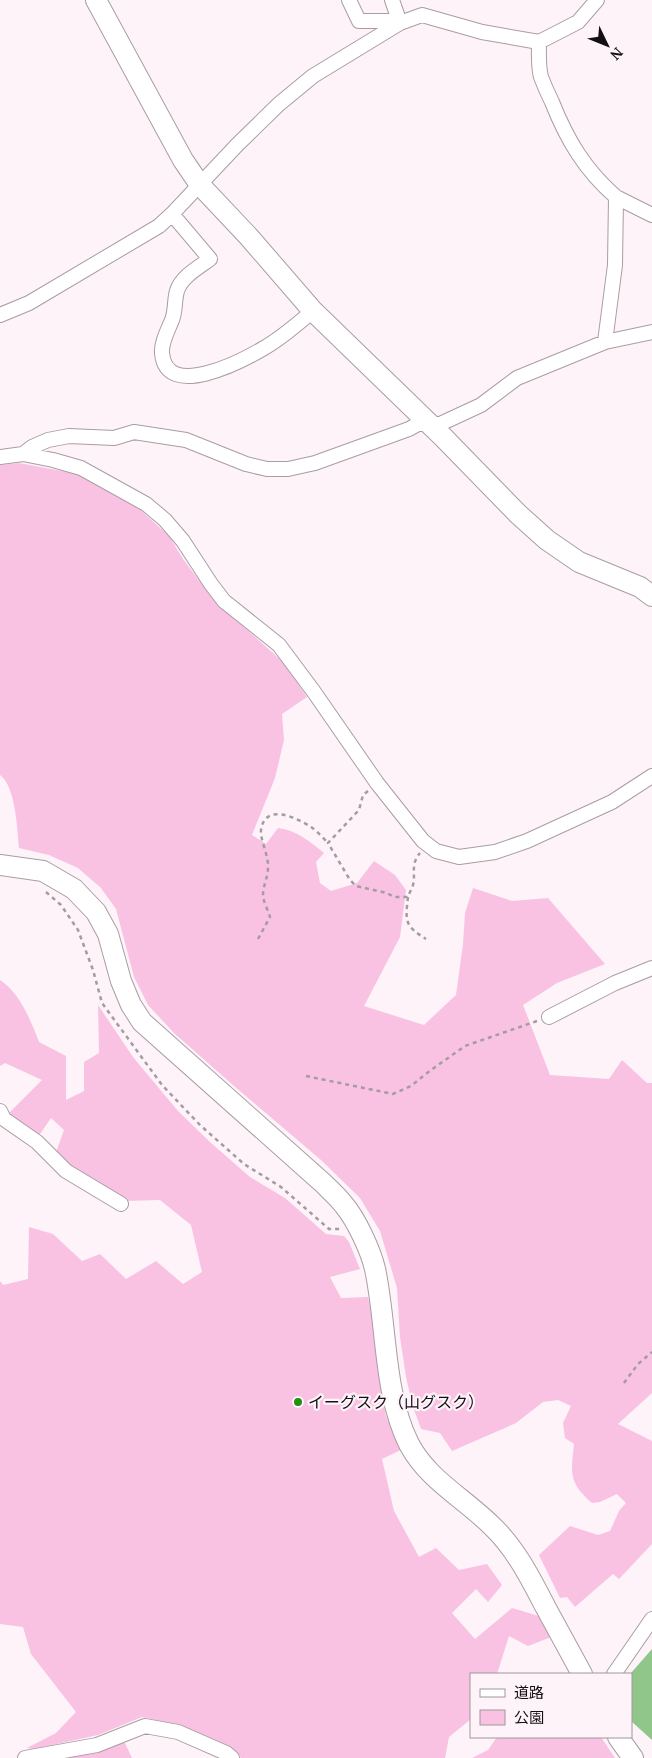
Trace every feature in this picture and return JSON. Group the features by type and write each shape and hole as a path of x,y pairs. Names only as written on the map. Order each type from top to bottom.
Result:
{"street":[{"path":"96,0 183,160 200,185 313,311 547,540 579,562 640,587 652,596"},
{"path":"349,0 359,21 400,21"},
{"path":"392,0 400,21"},
{"path":"0,315 29,303 159,226 279,104 313,76 400,21 422,14 482,32 539,42 578,22 597,0"},
{"path":"539,42 541,76 567,136 580,160 601,185 616,197 652,215"},
{"path":"605,342 615,265 616,197"},
{"path":"172,214 210,259 187,277 177,290 176,311 161,351 169,372 188,377 213,371 239,361 266,348 313,311"},
{"path":"22,454 48,440 69,436 114,438 134,432 186,440 267,469 288,469 315,463 418,424 440,424 481,405 517,378 605,342 652,332"},
{"path":"0,457 22,454 81,468 146,504 165,520 183,541 210,584 224,601 278,646 314,692 377,783 426,844 436,851 459,857 495,852 527,841 612,802 652,776"},
{"path":"0,865 44,871 74,889 96,912 108,934 124,989 131,1005 142,1022 323,1183 344,1205 359,1228 375,1268 388,1370 394,1397 409,1443 420,1461 435,1477 492,1526 513,1550 525,1568 581,1673"},
{"path":"549,1017 615,983 652,968"},
{"path":"0,1111 4,1119 37,1142 66,1171 121,1204"},
{"path":"615,1673 652,1619"},
{"path":"25,1758 98,1745 145,1726 178,1732 226,1753 232,1758"},
{"path":"619,1738 633,1758"}],"path":[{"path":"328,843 359,810 364,795 377,783"},
{"path":"258,939 270,917 263,895 268,868 267,854 261,831 265,819 270,814 280,813 312,828 328,843 350,880 356,886 387,892 394,897 408,897"},
{"path":"426,844 416,858 413,869 413,884 408,897 406,912 408,924 412,931 426,939"},
{"path":"306,1076 393,1094 411,1086 465,1046 549,1017"},
{"path":"624,1383 638,1364 652,1352"}],"green space":[{"path":"19,463 78,474 135,505 169,536 183,559 213,599 283,662 307,697 282,714 284,740 275,778 252,835 266,844 278,828 291,831 308,841 324,853 316,862 320,883 331,891 357,883 374,861 395,875 406,890 400,937 364,1006 424,1025 456,995 465,913 473,888 512,901 548,898 605,964 557,983 523,1005 550,1075 609,1079 622,1060 647,1083 652,1083 652,1393 618,1424 652,1441 652,1544 619,1579 613,1574 575,1607 567,1597 560,1598 539,1555 570,1526 598,1535 610,1531 619,1511 626,1503 617,1494 600,1502 592,1503 584,1496 575,1483 572,1470 574,1444 565,1438 563,1423 571,1406 558,1400 543,1402 516,1423 452,1451 440,1433 421,1429 412,1404 406,1377 400,1337 397,1288 380,1231 360,1198 321,1160 174,1033 148,1005 134,977 116,909 101,888 78,868 49,855 19,848 13,798 0,775 0,465"},
{"path":"0,980 19,1000 39,1042 66,1056 66,1100 84,1091 84,1062 99,1053 98,1005 133,1057 178,1111 211,1143 250,1177 285,1198 326,1234 344,1236 349,1242 360,1269 330,1277 341,1298 368,1297 373,1320 379,1378 386,1416 401,1450 382,1459 394,1511 419,1557 436,1548 459,1570 487,1564 502,1585 488,1602 476,1589 452,1613 475,1639 512,1608 542,1617 554,1636 528,1646 509,1636 497,1673 470,1673 470,1720 449,1737 445,1758 241,1758 228,1746 182,1726 142,1717 98,1735 34,1749 27,1748 56,1733 76,1712 31,1654 23,1627 0,1624 0,1281 3,1285 28,1279 29,1227 53,1234 82,1261 100,1254 126,1279 156,1261 183,1284 202,1272 191,1225 160,1200 125,1201 70,1168 55,1155 64,1130 51,1118 38,1137 8,1114 42,1080 5,1063 0,1066"},
{"path":"496,1738 602,1738 615,1758 472,1758 488,1750"},
{"path":"123,1739 132,1758 49,1758"}],"building":[{"path":"652,1649 652,1740 632,1722 631,1673"}],"place":[{"name":"イーグスク（山グスク）","path":"298,1402"}]}
